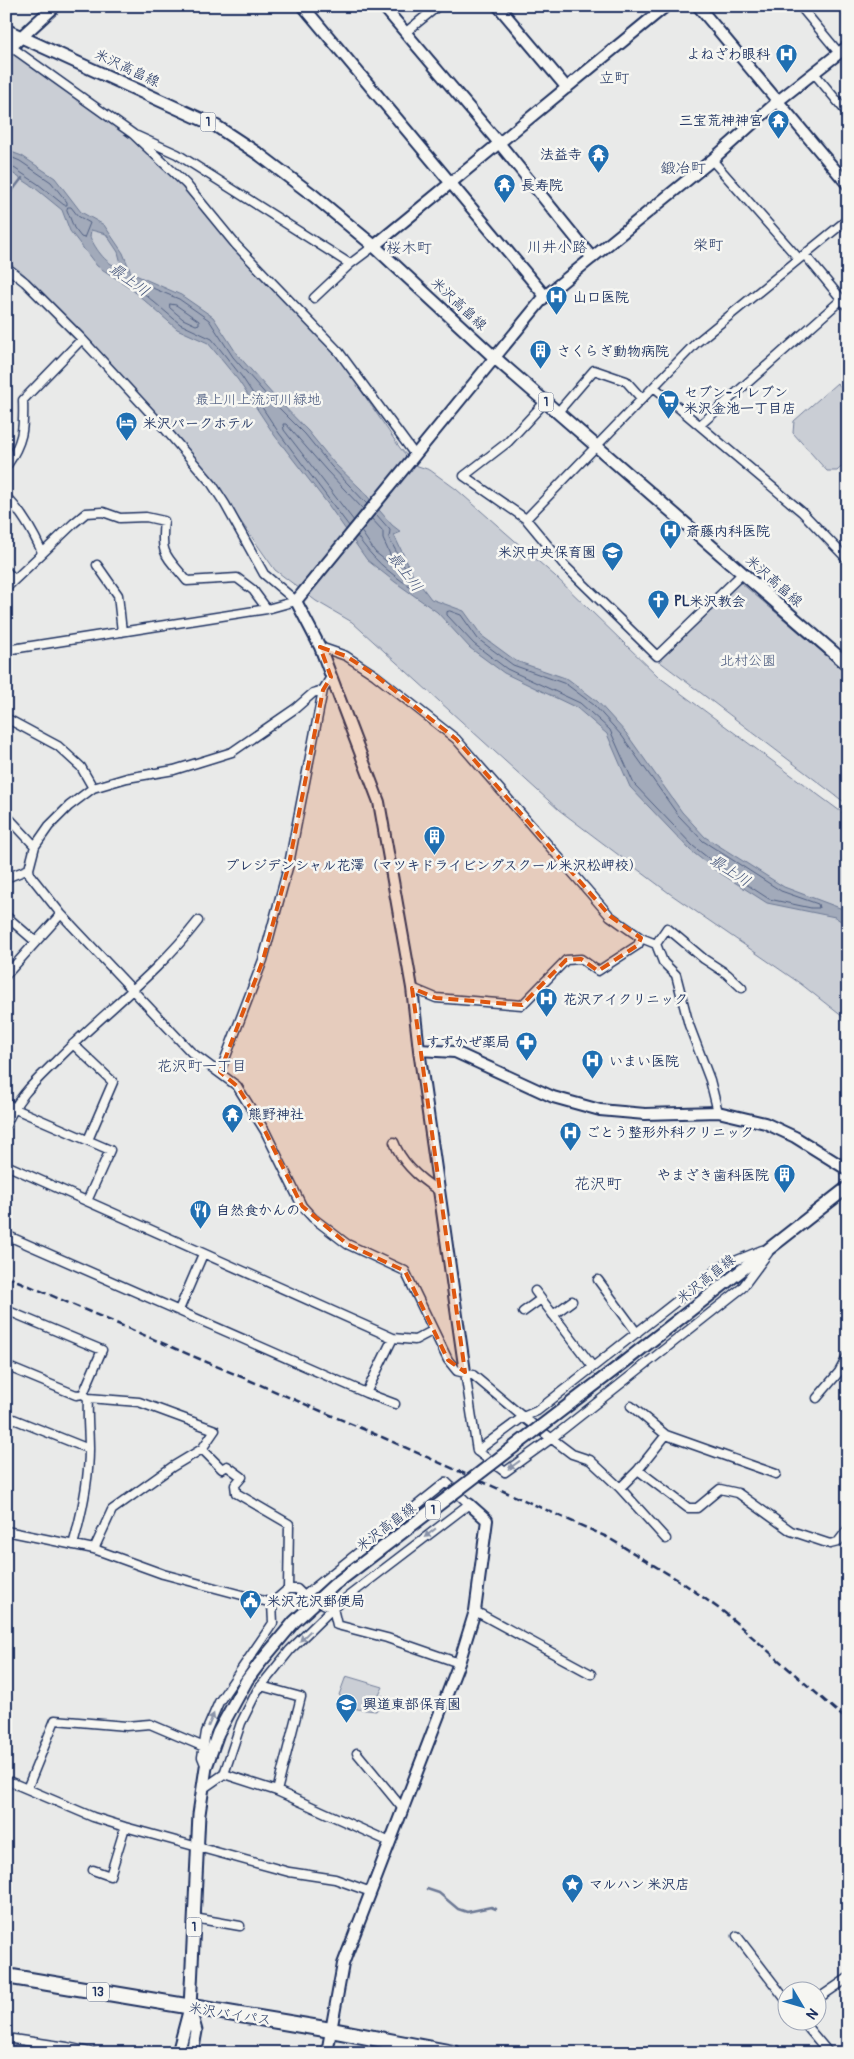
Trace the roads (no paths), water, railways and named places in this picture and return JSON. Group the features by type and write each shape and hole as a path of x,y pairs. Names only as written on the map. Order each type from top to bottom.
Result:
{"highway":[{"name":"米沢バイパス","path":"6,1976 331,2030 453,2053"}],"main road":[{"path":"8,46 55,6"},
{"name":"米沢高畠線","path":"6,30 216,126 268,161 374,246 495,358 848,665"},
{"name":"米沢高畠線","path":"178,2053 190,2008 199,1814 206,1767 218,1733 247,1680 259,1664 294,1622 334,1585 618,1367 848,1187"},
{"name":"米沢高畠線","path":"190,2008 196,2030 192,2053"}],"street":[{"path":"303,6 545,296"},
{"path":"383,6 499,143 592,258"},
{"path":"406,32 438,6"},
{"path":"498,6 567,88"},
{"path":"314,298 350,264 450,181 666,6"},
{"path":"698,6 848,185"},
{"path":"800,6 839,53"},
{"path":"8,46 133,134 186,184 236,245 339,352 415,455"},
{"path":"6,650 267,609 296,601 545,296 712,160 778,101 848,46"},
{"path":"814,73 848,114"},
{"path":"133,134 177,154 350,264"},
{"path":"712,160 848,307"},
{"path":"526,519 696,343 848,219"},
{"path":"6,267 25,282 82,339 212,484 264,574 296,601 320,647 379,802 412,988 419,1050 477,1451 505,1472 552,1438 742,1288 772,1246"},
{"path":"700,425 842,300"},
{"path":"6,467 18,450 24,428 23,400 82,339"},
{"path":"558,412 594,370 626,382 642,399"},
{"path":"654,387 802,512 848,560"},
{"path":"546,401 508,442 464,476 526,519 566,566 657,656 742,574"},
{"path":"6,497 14,505 34,534 42,552"},
{"path":"6,588 42,552 86,513 103,512 120,518 146,517 164,521 162,543 165,554 187,580 237,578 254,590 267,609"},
{"path":"97,565 118,595 122,632"},
{"path":"6,571 14,579"},
{"path":"320,647 346,656 375,675 456,739 610,916 641,938 656,944 663,962 676,975 689,1025 710,1080 718,1112"},
{"path":"220,1072 263,960 289,864 323,690 331,677"},
{"path":"323,690 313,693 296,708 232,752 182,768 127,778 93,788 69,806 49,826 35,846 29,869 30,875 61,914 191,1052 237,1086 266,1131 302,1206 313,1218 346,1244 405,1271 432,1331 448,1360 457,1370 473,1376 523,1418 572,1454 590,1460 620,1488 666,1539"},
{"path":"6,718 58,746 81,767 93,788"},
{"path":"6,815 35,846"},
{"path":"6,878 29,869"},
{"path":"6,975 61,914"},
{"path":"6,916 36,942"},
{"path":"6,1126 13,1108 24,1094 73,1044 180,943 198,921"},
{"path":"656,944 667,928 704,959 727,974 742,988"},
{"path":"412,988 436,998 522,1006 566,960 581,959 598,971 638,945 641,938"},
{"path":"73,1044 113,1082 88,1140"},
{"path":"419,1050 455,1052 553,1097 600,1110 645,1114 718,1112 765,1123 795,1137 848,1170"},
{"path":"6,1102 13,1108 110,1150 87,1201"},
{"path":"394,1142 398,1154 421,1179 439,1191"},
{"path":"6,1165 393,1338 415,1340 432,1331"},
{"path":"6,1235 395,1404"},
{"path":"477,1451 523,1418 538,1411 720,1267 772,1246"},
{"path":"179,1310 203,1254"},
{"path":"598,1280 638,1333"},
{"path":"535,1292 593,1367"},
{"path":"523,1312 540,1299"},
{"path":"553,1315 572,1301"},
{"path":"6,1310 102,1350 86,1396 89,1449 86,1501 73,1545"},
{"path":"366,1393 393,1338"},
{"path":"817,1398 839,1372 848,1355"},
{"path":"6,1366 76,1395 139,1402 215,1430 202,1449 172,1467 112,1510 94,1549"},
{"path":"631,1406 666,1435 776,1474"},
{"path":"6,1416 89,1449"},
{"path":"620,1488 638,1470 666,1435"},
{"path":"202,1449 222,1469 228,1466 242,1477 235,1485 236,1494 289,1524 288,1589"},
{"path":"638,1470 688,1508 697,1508 720,1489 738,1493 791,1531 830,1544 838,1542 848,1529"},
{"path":"304,1596 446,1482 487,1520 475,1611 459,1663 343,1964 327,2053"},
{"path":"204,1788 224,1774 241,1723 261,1686 290,1650 334,1608 469,1504"},
{"path":"6,1531 94,1549 163,1574 272,1603"},
{"path":"206,1767 202,1758 206,1732 219,1702 272,1623 272,1603 288,1589 297,1589 304,1596 334,1608"},
{"path":"334,1608 337,1626 386,1638 459,1663"},
{"path":"475,1611 591,1674"},
{"path":"261,1686 301,1697 277,1791"},
{"path":"27,1789 54,1720 126,1726 150,1724 204,1747"},
{"path":"357,1753 403,1809"},
{"path":"224,1774 277,1791 390,1842"},
{"path":"6,1780 93,1817 125,1827 289,1872 334,1879 371,1892"},
{"path":"93,1870 110,1876 125,1827"},
{"path":"194,1918 240,1926"},
{"path":"737,1936 776,1987"},
{"path":"826,1993 848,1978"},
{"path":"811,2032 829,2053"},
{"path":"6,2038 94,2053"}],"water":[{"name":"最上川","path":"6,150 22,156 55,178 81,212 104,225 123,253 131,273 181,295 213,317 237,354 308,431 334,463 361,489 392,525 401,532 394,535 413,575 431,599 464,611 482,636 516,661 568,679 597,701 626,733 682,812 705,837 784,887 848,911 848,926 835,917 767,903 714,869 690,850 630,787 607,734 577,708 504,673 470,648 437,612 367,560 327,503 275,436 238,380 208,343 177,329 128,286 97,266 70,231 62,210 35,188 6,169","holes":["91,230 106,234 118,252 122,267 107,261 90,237"]}],"waterway":[{"path":"6,199 22,178"},
{"path":"427,1889 439,1893 458,1909 467,1912 491,1907 496,1909"}],"railway":[{"path":"6,1276 384,1438 607,1537 683,1583 725,1613 848,1721"}],"place":[{"name":"よねざわ眼科","path":"786,73"},
{"name":"三宝荒神神宮","path":"779,139"},
{"name":"法益寺","path":"598,173"},
{"name":"長寿院","path":"505,204"},
{"name":"山口医院","path":"557,316"},
{"name":"さくらぎ動物病院","path":"541,370"},
{"name":"セブン-イレブン 米沢金池一丁目店","path":"668,419"},
{"name":"米沢パークホテル","path":"127,442"},
{"name":"斎藤内科医院","path":"670,550"},
{"name":"米沢中央保育園","path":"612,571"},
{"name":"PL米沢教会","path":"658,620"},
{"name":"プレジデンシャル花澤（マツキドライビングスクール米沢松岬校）","path":"434,856"},
{"name":"花沢アイクリニック","path":"547,1018"},
{"name":"すずかぜ薬局","path":"526,1061"},
{"name":"いまい医院","path":"593,1080"},
{"name":"熊野神社","path":"232,1133"},
{"name":"ごとう整形外科クリニック","path":"570,1151"},
{"name":"やまざき歯科医院","path":"785,1194"},
{"name":"自然食かんの","path":"200,1229"},
{"name":"米沢花沢郵便局","path":"251,1620"},
{"name":"興道東部保育園","path":"347,1723"},
{"name":"マルハン 米沢店","path":"573,1903"}],"district":[{"name":"立町","path":"614,78"},
{"name":"鍛冶町","path":"683,168"},
{"name":"栄町","path":"708,245"},
{"name":"川井小路","path":"557,247"},
{"name":"桜木町","path":"409,248"},
{"name":"花沢町一丁目","path":"202,1066"},
{"name":"花沢町","path":"598,1184"}],"park label":[{"name":"最上川上流河川緑地","path":"258,399"},
{"name":"北村公園","path":"748,660"}]}
